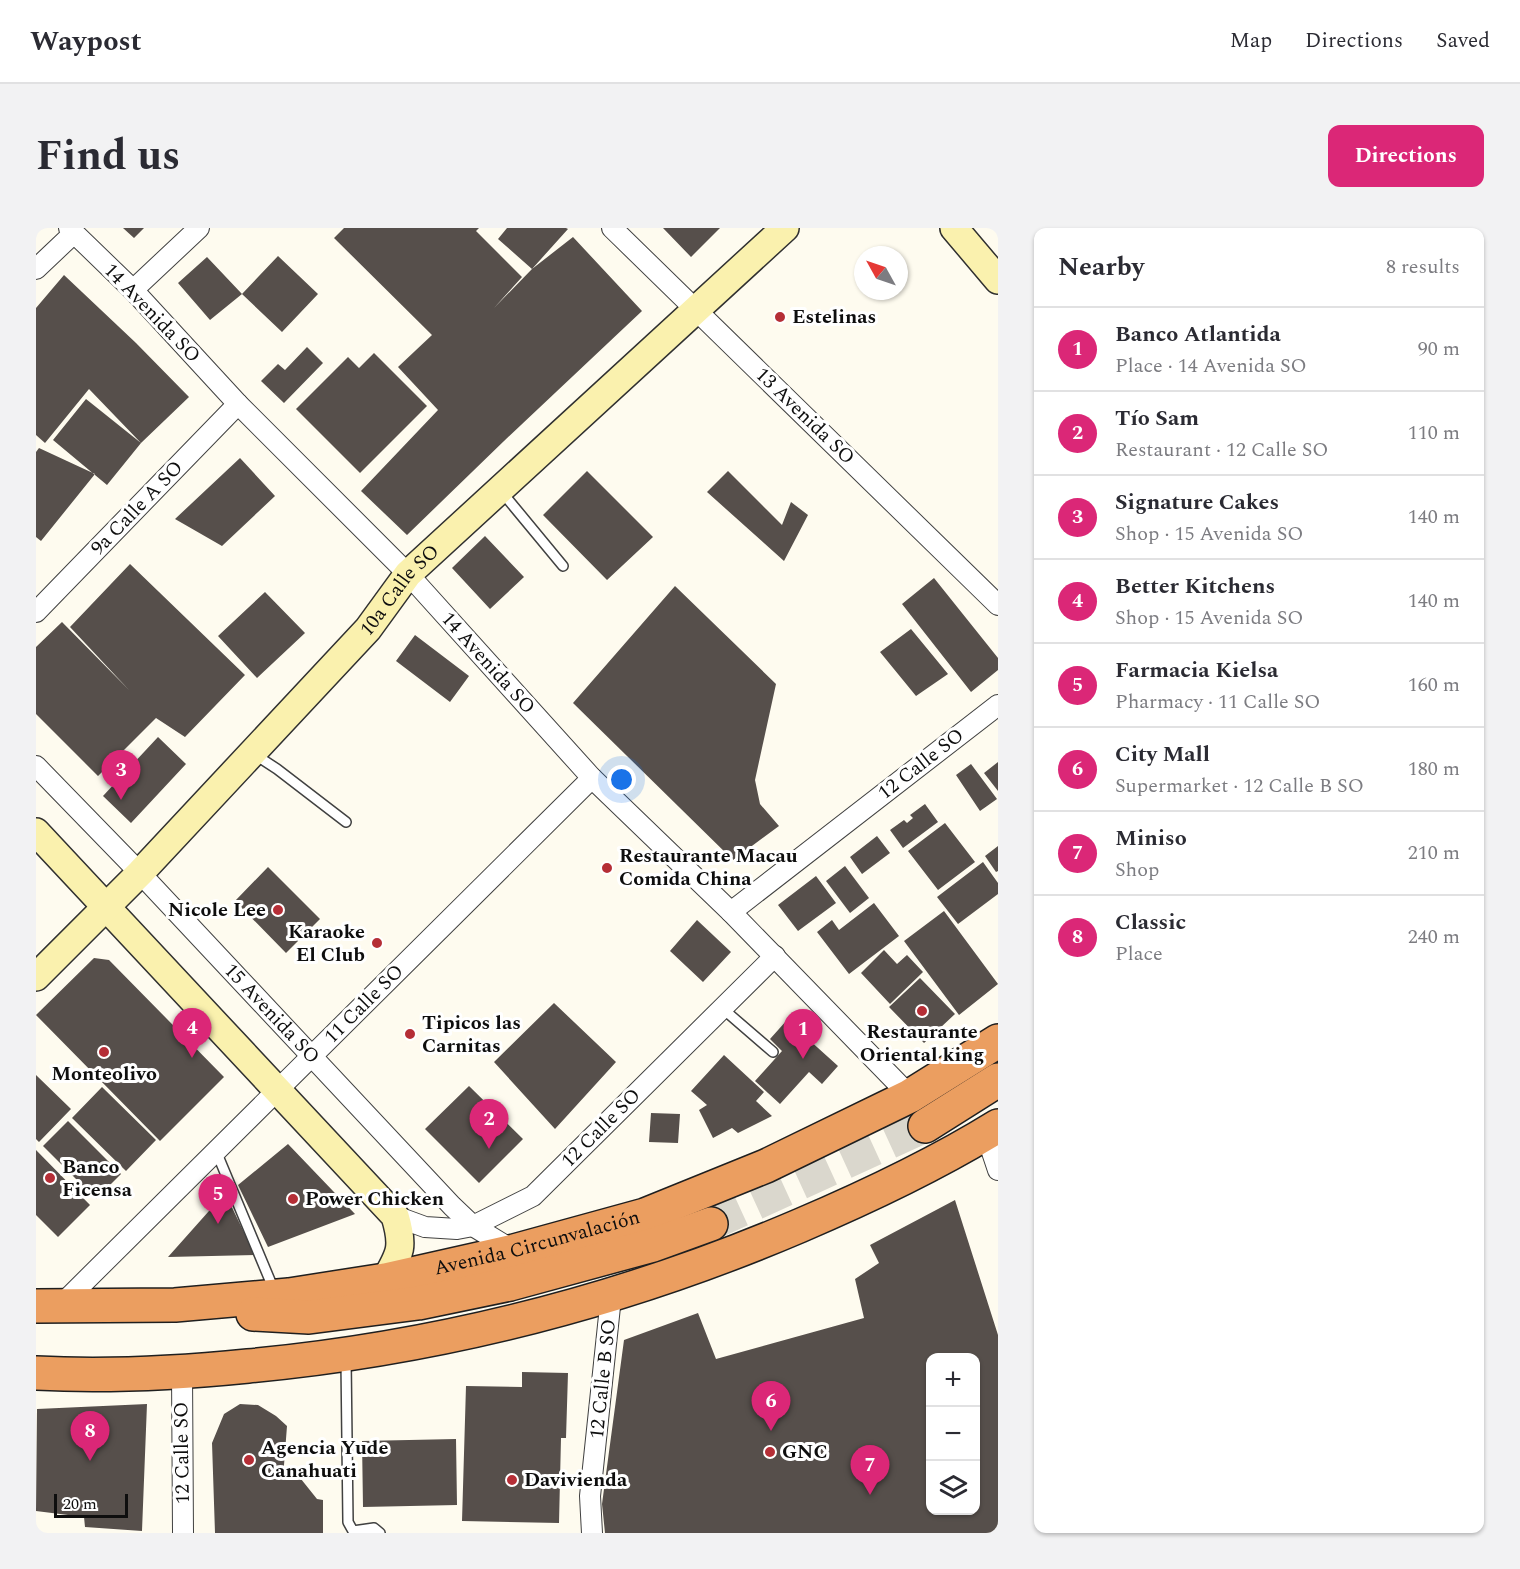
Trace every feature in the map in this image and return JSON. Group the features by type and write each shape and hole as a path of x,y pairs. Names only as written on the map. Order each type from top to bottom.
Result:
{"highway":[{"name":"Avenida Circunvalación","path":"47,1307 175,1305 276,1296 386,1280 514,1251 645,1215 766,1166 910,1096 998,1041"},
{"path":"925,1126 998,1080"},
{"path":"36,1373 67,1375 182,1372 321,1359 475,1332 611,1297 728,1257 862,1199 992,1130"},
{"path":"175,1305 240,1313 309,1317 418,1303 510,1284 653,1245 711,1224"}],"street":[{"path":"133,290 200,228"},
{"name":"13 Avenida SO","path":"612,228 998,605"},
{"name":"10a Calle SO","path":"36,977 140,873 368,629 408,574 785,228"},
{"path":"954,228 998,279"},
{"path":"36,269 72,231"},
{"name":"14 Avenida SO","path":"72,231 133,290 238,404 408,574 592,778 731,912 910,1096"},
{"name":"9a Calle A SO","path":"36,612 238,404"},
{"name":"12 Calle SO","path":"731,912 998,705"},
{"name":"15 Avenida SO","path":"36,766 473,1226 514,1251"},
{"name":"11 Calle SO","path":"47,1307 216,1151 592,778"},
{"path":"36,832 395,1216 401,1236 399,1257 386,1280"},
{"name":"12 Calle SO","path":"395,1216 410,1223 441,1230 473,1226 533,1196 775,956"},
{"path":"992,1130 998,1170"},
{"name":"12 Calle B SO","path":"592,1533 590,1496 611,1297"},
{"name":"12 Calle SO","path":"182,1372 183,1533"}],"lane":[{"path":"500,489 563,566"},
{"path":"252,753 277,769 346,822"},
{"path":"722,1008 773,1052"},
{"path":"216,1151 276,1296"},
{"path":"346,1355 348,1522 353,1531 374,1528 380,1533"}],"building":[{"path":"123,228 144,228 134,238"},
{"path":"344,228 479,228 476,231 522,277 494,308 532,269 573,237 642,311 407,535 361,491 438,410 398,367 432,335 334,238"},
{"path":"507,228 568,229 532,269 498,239"},
{"path":"663,228 720,228 691,257"},
{"path":"278,256 318,294 282,332 242,294"},
{"path":"207,257 242,294 210,320 178,283"},
{"path":"64,275 189,397 141,443 89,389 45,443 36,435 36,308"},
{"path":"307,347 323,363 284,403 261,381 278,364 285,370"},
{"path":"374,353 427,406 360,473 296,409 348,357 359,368"},
{"path":"86,399 141,443 107,485 53,440"},
{"path":"39,448 95,474 41,541 36,537 36,452"},
{"path":"240,458 275,496 222,546 175,519"},
{"path":"587,471 653,537 607,580 543,515"},
{"path":"728,471 782,525 791,502 808,515 784,561 707,492"},
{"path":"485,536 524,577 490,609 452,568"},
{"path":"130,564 245,675 185,737 156,718 98,776 36,714 36,647 62,622 129,690 70,627"},
{"path":"934,578 998,658 998,670 971,692 902,604"},
{"path":"675,586 776,684 755,780 760,804 779,826 733,860 573,703"},
{"path":"265,592 305,633 257,678 218,636"},
{"path":"911,629 948,674 916,696 880,652"},
{"path":"415,635 469,676 450,702 396,661"},
{"path":"158,737 186,764 131,823 103,796"},
{"path":"998,762 998,791 984,773"},
{"path":"971,764 997,799 980,811 956,775"},
{"path":"925,804 938,822 903,848 890,830 904,820 907,823 913,818 910,815"},
{"path":"945,823 975,862 938,890 908,851"},
{"path":"877,836 890,853 862,874 850,857"},
{"path":"998,846 998,871 996,872 985,856"},
{"path":"983,862 998,883 998,894 958,924 937,897"},
{"path":"845,866 869,898 850,913 826,881"},
{"name":"Nicole Lee","path":"268,867 320,919 286,953 235,901"},
{"path":"816,876 836,903 798,931 778,905"},
{"path":"874,903 899,936 849,974 817,932 832,920 839,930"},
{"path":"944,911 998,984 959,1015 904,941"},
{"path":"697,920 731,952 703,982 670,951"},
{"path":"884,950 897,964 907,955 923,972 890,1004 861,973"},
{"path":"94,958 109,960 224,1077 160,1141 36,1015"},
{"name":"Restaurante Oriental king","path":"920,978 955,1014 924,1043 889,1007"},
{"path":"554,1003 616,1062 555,1129 494,1062"},
{"path":"787,1020 838,1066 822,1084 809,1072 780,1104 755,1081 782,1051 770,1039"},
{"path":"724,1055 764,1092 756,1101 772,1116 738,1133 732,1128 713,1138 699,1110 707,1105 691,1091"},
{"path":"36,1075 71,1109 39,1142 36,1139"},
{"path":"469,1086 523,1139 479,1183 425,1129"},
{"path":"102,1087 156,1140 126,1171 72,1118"},
{"path":"651,1113 680,1114 678,1143 649,1142"},
{"path":"68,1121 121,1174 96,1199 43,1146"},
{"name":"Power Chicken","path":"288,1144 355,1214 268,1247 238,1185"},
{"name":"Banco Ficensa","path":"36,1150 90,1205 58,1237 36,1215"},
{"path":"225,1193 255,1255 168,1257"},
{"path":"955,1200 998,1335 998,1533 605,1533 602,1504 624,1340 698,1313 716,1359 864,1318 855,1279 879,1263 870,1245"},
{"name":"Davivienda","path":"522,1372 568,1373 566,1438 561,1438 559,1523 462,1521 466,1386 522,1387"},
{"path":"147,1404 142,1531 85,1527 84,1517 36,1511 37,1409"},
{"name":"Agencia Yude Canahuati","path":"240,1404 258,1405 287,1426 283,1478 301,1479 317,1499 323,1500 323,1533 215,1533 212,1443 224,1414"},
{"path":"456,1439 457,1505 363,1507 362,1441"}],"tunnel":[{"path":"711,1224 925,1126"}],"place":[{"name":"Estelinas","path":"780,317"},
{"name":"Signature Cakes","path":"121,800"},
{"name":"Restaurante Macau Comida China","path":"607,868"},
{"name":"Nicole Lee","path":"278,910"},
{"name":"Karaoke El Club","path":"377,943"},
{"name":"Restaurante Oriental king","path":"922,1011"},
{"name":"Tipicos las Carnitas","path":"410,1034"},
{"name":"Monteolivo","path":"104,1052"},
{"name":"Better Kitchens","path":"192,1058"},
{"name":"Banco Atlantida","path":"803,1059"},
{"name":"Tío Sam","path":"489,1149"},
{"name":"Banco Ficensa","path":"50,1178"},
{"name":"Power Chicken","path":"293,1199"},
{"name":"Farmacia Kielsa","path":"218,1224"},
{"name":"City Mall","path":"771,1431"},
{"name":"GNC","path":"770,1452"},
{"name":"Agencia Yude Canahuati","path":"249,1460"},
{"name":"Classic","path":"90,1461"},
{"name":"Davivienda","path":"512,1480"},
{"name":"Miniso","path":"870,1495"}]}
